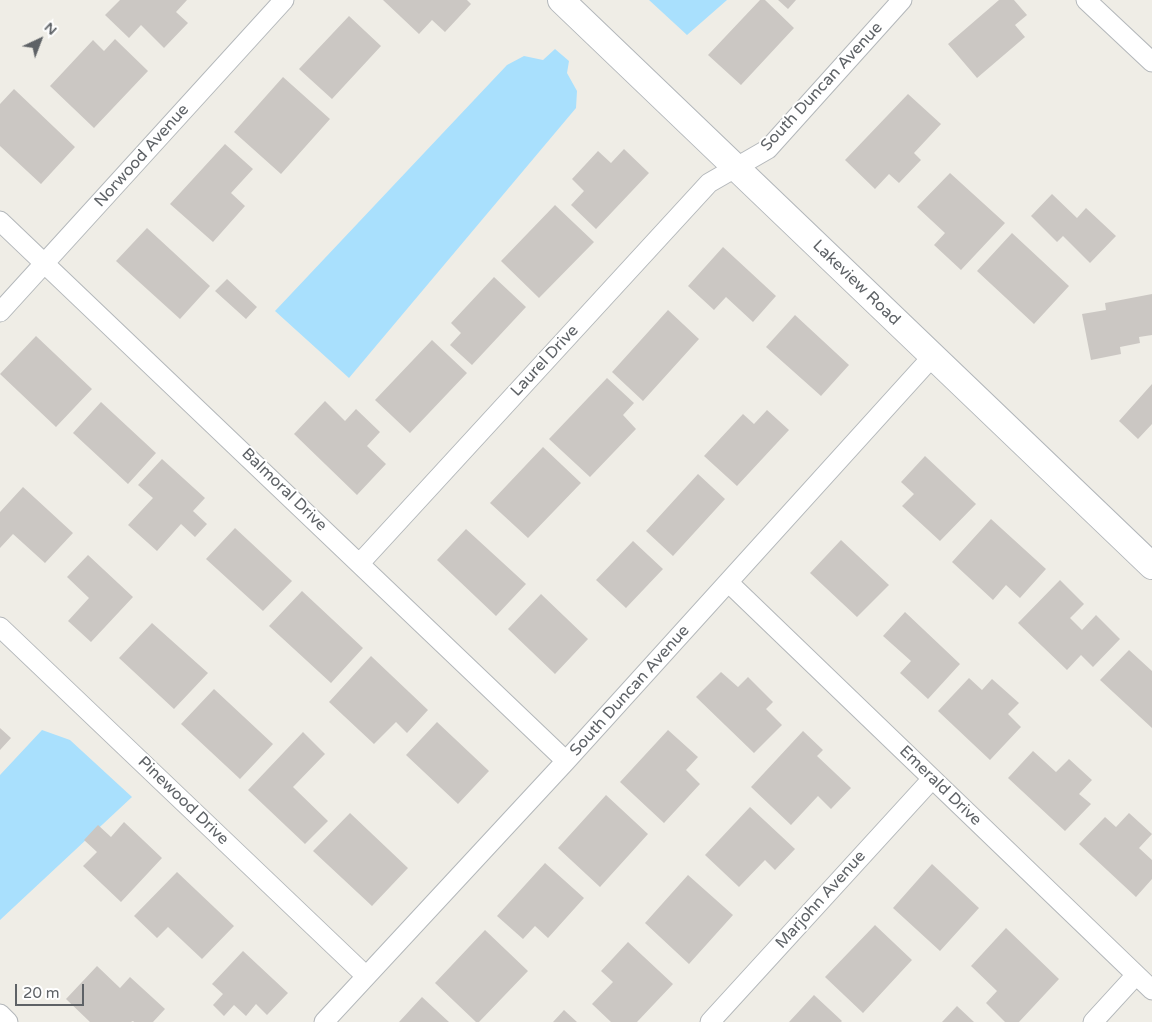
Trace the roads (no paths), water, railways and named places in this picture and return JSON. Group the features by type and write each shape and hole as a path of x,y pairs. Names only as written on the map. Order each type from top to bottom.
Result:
{"street":[{"name":"Norwood Avenue","path":"0,312 284,0"},
{"name":"Lakeview Road","path":"561,0 1152,566"},
{"name":"South Duncan Avenue","path":"736,167 768,149 902,0"},
{"path":"1086,0 1152,62"},
{"name":"Laurel Drive","path":"360,563 709,182 736,167"},
{"name":"Balmoral Drive","path":"0,221 566,761"},
{"name":"South Duncan Avenue","path":"324,1022 566,761 932,356"},
{"name":"Emerald Drive","path":"728,582 1152,990"},
{"name":"Pinewood Drive","path":"0,627 366,976"},
{"name":"Marjohn Avenue","path":"710,1022 932,779"},
{"path":"1093,1022 1136,974"},
{"path":"0,1014 8,1022"}],"water":[{"path":"649,0 727,0 687,35"},
{"path":"555,49 569,61 567,73 577,91 576,108 349,378 275,311 507,65 524,56 543,60"},
{"path":"42,730 70,740 132,797 0,920 0,775"}]}
